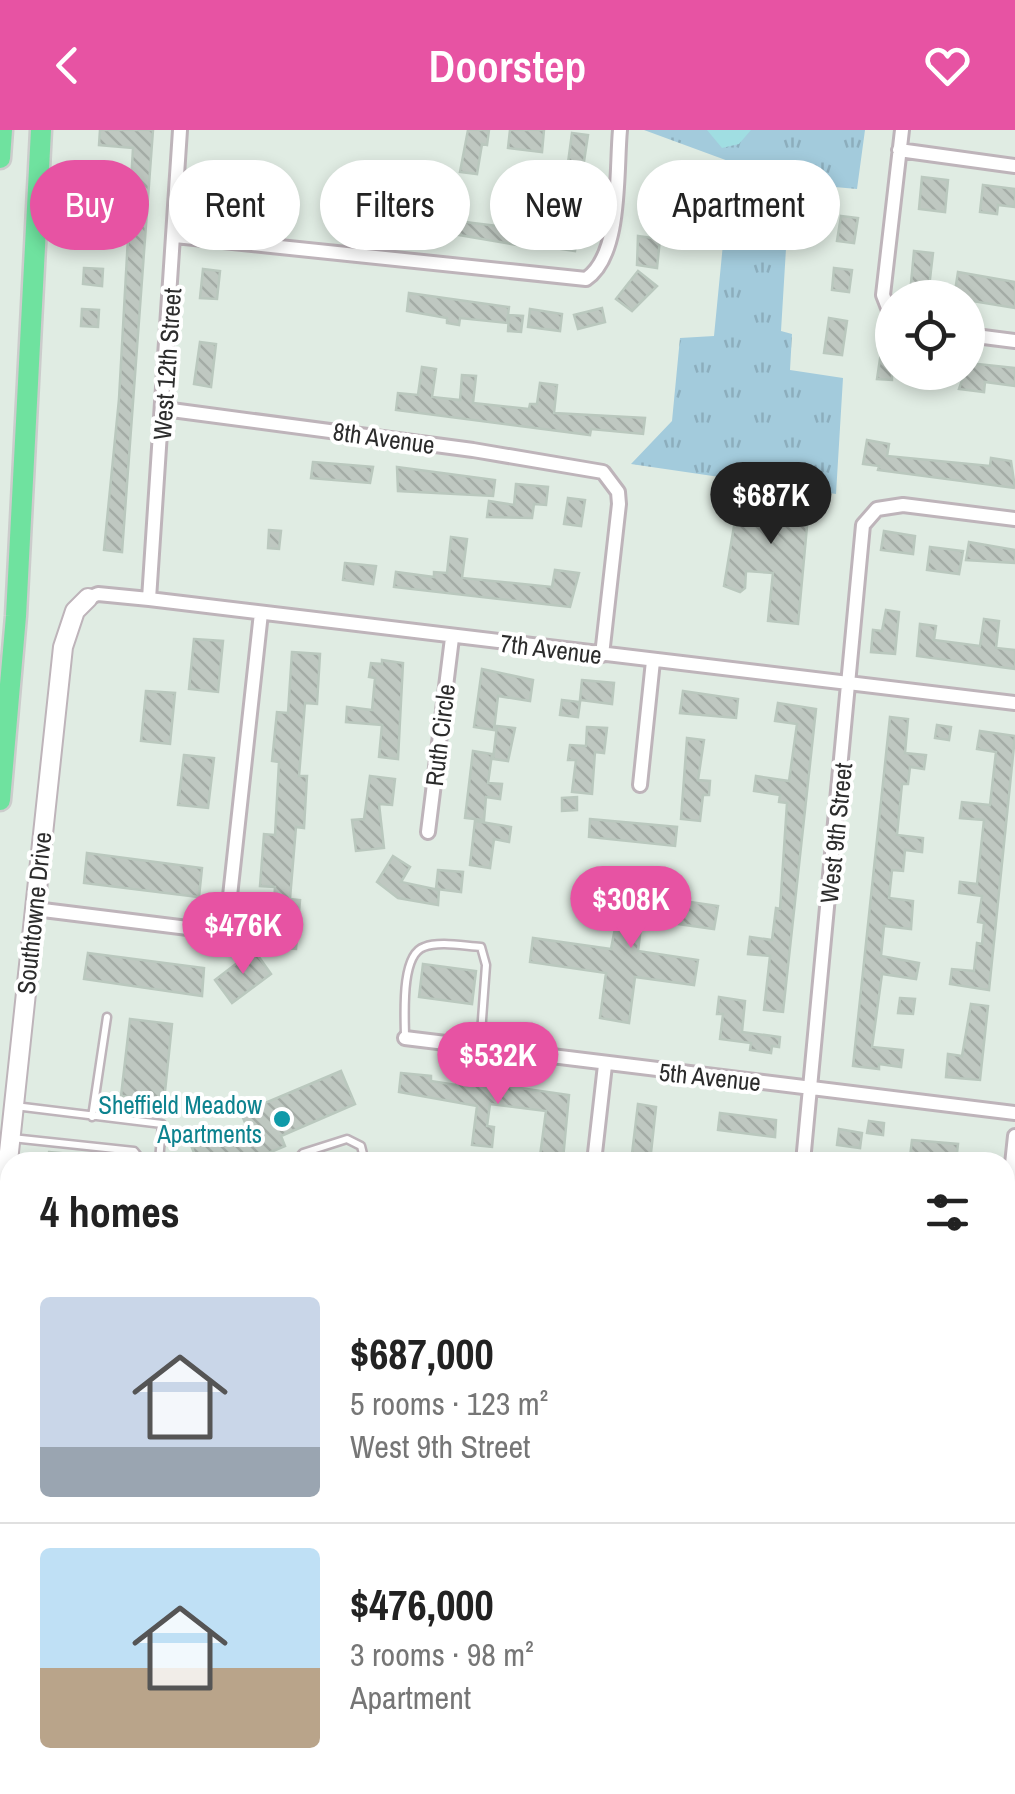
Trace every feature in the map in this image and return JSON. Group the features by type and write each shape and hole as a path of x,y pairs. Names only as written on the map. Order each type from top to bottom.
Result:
{"main road":[{"path":"0,158 2,130"},
{"path":"0,800 16,616 41,130"}],"street":[{"name":"West 12th Street","path":"179,160 180,130"},
{"path":"300,250 578,280 600,269 610,248 620,130"},
{"path":"885,280 902,130"},
{"path":"899,150 1015,166"},
{"name":"West 12th Street","path":"149,598 174,250"},
{"path":"985,337 1015,341"},
{"name":"8th Avenue","path":"164,409 472,450 603,472 618,492 619,504 602,656"},
{"name":"West 9th Street","path":"804,1152 860,544 866,518 877,509 903,505 1015,519"},
{"name":"7th Avenue","path":"88,598 98,594 149,598 1015,704"},
{"name":"Southtowne Drive","path":"9,1152 63,647 74,611 88,598"},
{"path":"35,910 196,929 208,928 221,916 230,896 261,613"},
{"name":"Ruth Circle","path":"428,832 452,638"},
{"path":"640,786 653,661"},
{"name":"5th Avenue","path":"405,1038 1015,1113"},
{"path":"595,1152 605,1065"}],"lane":[{"path":"405,1038 407,972 415,952 426,946 481,947 486,966 480,1048"},
{"path":"92,1117 107,1018"},
{"path":"14,1106 162,1124 160,1152"},
{"path":"10,1138 135,1152"},
{"path":"303,1152 346,1138 361,1146 362,1152"}],"green space":[{"path":"644,130 865,130 857,189 840,187 840,160 726,160"},
{"path":"722,250 786,250 781,331 792,334 790,370 843,378 836,494 631,464 672,421 680,338 714,336"}],"shaded area":[{"path":"707,130 751,130 739,144 722,148"}],"building":[{"path":"100,130 153,130 149,184 149,160 132,160 133,148 99,145"},
{"path":"468,130 489,130 487,145 482,144 477,174 470,173 470,160 462,160"},
{"path":"510,130 544,130 542,152 508,148"},
{"path":"572,133 588,135 584,160 568,160"},
{"path":"922,177 948,180 945,212 919,209"},
{"path":"983,185 1015,189 1015,207 998,205 997,214 980,212"},
{"path":"841,216 858,218 854,243 840,241"},
{"path":"470,223 490,225 490,240 470,237"},
{"path":"127,250 144,250 122,552 104,550 119,399"},
{"path":"638,250 659,250 657,268 637,265"},
{"path":"914,251 933,253 930,280 911,280"},
{"path":"84,268 103,269 102,286 83,284"},
{"path":"834,268 852,270 849,292 832,290"},
{"path":"203,269 220,271 217,299 200,298"},
{"path":"638,271 657,286 632,311 616,299"},
{"path":"958,272 1015,282 1015,308 985,303 985,280 957,280"},
{"path":"409,293 509,307 507,323 460,318 459,325 447,323 447,318 407,311"},
{"path":"602,308 605,322 578,329 574,315"},
{"path":"82,309 99,310 98,327 81,326"},
{"path":"530,309 562,314 560,331 528,327"},
{"path":"509,315 523,316 521,332 508,331"},
{"path":"829,318 847,321 842,355 824,353"},
{"path":"200,342 216,344 211,387 194,384"},
{"path":"985,365 1015,368 1015,386 985,382"},
{"path":"422,367 436,369 432,397 460,400 462,375 476,376 473,403 529,409 530,404 537,404 540,383 557,385 554,413 645,418 643,434 591,429 590,435 396,410 398,393 418,395"},
{"path":"867,440 889,444 887,456 990,466 991,458 1011,461 1015,488 878,470 879,466 863,464"},
{"path":"313,462 373,467 370,483 311,478"},
{"path":"397,467 495,480 493,496 398,491"},
{"path":"516,484 548,487 546,505 534,504 532,518 487,517 489,501 514,505"},
{"path":"742,486 810,494 798,624 768,621 773,573 746,571 745,588 740,592 724,586 734,526 739,526"},
{"path":"568,498 585,500 581,526 564,524"},
{"path":"269,530 281,531 279,549 268,548"},
{"path":"884,531 915,536 913,554 881,550"},
{"path":"451,537 467,539 462,578 552,587 555,570 579,573 570,607 394,587 396,572 434,577 434,572 447,573"},
{"path":"969,542 1015,550 1015,563 966,560"},
{"path":"930,547 963,551 959,574 927,570"},
{"path":"345,563 376,566 373,584 343,580"},
{"path":"886,610 899,612 895,654 871,652 873,630 882,631"},
{"path":"984,619 999,621 996,648 1015,650 1015,669 917,656 920,624 936,626 934,640 980,646"},
{"path":"194,639 223,641 218,692 189,689"},
{"path":"292,652 320,654 317,704 305,703 299,776 307,776 304,828 296,827 290,899 300,900 296,949 271,947 275,887 260,886 264,834 275,835 279,762 272,761 277,712 288,713"},
{"path":"382,660 403,663 398,759 379,757 382,725 346,722 347,707 372,710 375,678 369,677 371,663 382,664"},
{"path":"482,669 533,680 530,701 498,696 494,730 474,727"},
{"path":"582,680 614,683 612,704 580,700"},
{"path":"146,691 175,693 170,744 141,741"},
{"path":"683,691 738,699 736,718 680,713"},
{"path":"562,700 580,702 578,717 560,715"},
{"path":"778,703 816,709 783,1012 764,1010 770,956 748,954 750,937 772,940 776,908 780,909 787,803 779,802 780,795 754,791 756,776 789,781 797,724 775,721"},
{"path":"890,717 908,719 905,753 926,755 924,769 910,767 908,784 902,784 897,835 923,838 922,852 905,850 903,871 892,870 889,898 913,901 911,929 884,926 881,956 919,963 916,979 882,974 872,1047 903,1050 901,1067 879,1064 879,1069 853,1066"},
{"path":"937,725 951,727 949,740 935,738"},
{"path":"497,726 515,728 508,761 493,759"},
{"path":"587,727 607,728 604,753 595,752 592,794 572,792 576,760 568,760 570,745 586,746"},
{"path":"980,731 1015,736 989,990 950,984 952,969 974,971 977,943 982,944 984,923 978,922 982,896 959,893 960,882 977,884 984,820 960,818 962,802 990,805 996,752 977,749"},
{"path":"687,738 704,740 698,780 710,781 709,795 703,795 700,821 681,819"},
{"path":"473,751 492,754 488,783 502,784 500,799 486,797 484,820 465,818"},
{"path":"184,755 214,758 208,808 178,805"},
{"path":"370,776 395,779 392,805 379,804 384,848 356,851 352,820 364,819"},
{"path":"577,797 577,810 562,811 562,798"},
{"path":"590,819 677,827 675,846 589,837"},
{"path":"475,821 511,827 509,842 494,839 490,868 470,865"},
{"path":"87,853 202,868 199,897 84,883"},
{"path":"393,856 410,867 401,882 439,890 438,905 398,898 377,882"},
{"path":"438,870 463,872 461,892 436,889"},
{"path":"622,892 718,906 714,929 642,919 638,951 698,960 694,985 635,977 629,1023 600,1018 606,973 530,962 533,938 611,949"},
{"path":"254,950 271,974 232,1003 215,980"},
{"path":"88,953 204,968 202,996 84,979"},
{"path":"423,964 476,971 472,1004 419,997"},
{"path":"719,997 745,1001 742,1032 780,1037 779,1047 772,1046 771,1053 750,1050 751,1043 720,1039 723,1014 717,1014"},
{"path":"900,998 915,999 913,1014 898,1013"},
{"path":"971,1004 988,1006 980,1080 946,1077 948,1054 962,1056"},
{"path":"130,1019 172,1024 164,1101 121,1096"},
{"name":"Sheffield Meadow Apartments","path":"341,1071 355,1104 281,1136 285,1146 271,1152 194,1152 192,1148 246,1125 241,1113"},
{"path":"401,1073 431,1076 431,1081 456,1085 457,1079 569,1095 564,1152 541,1152 546,1111 490,1104 487,1126 494,1127 492,1147 472,1145 477,1106 399,1092"},
{"path":"638,1104 656,1107 651,1152 632,1152"},
{"path":"720,1113 776,1120 775,1137 718,1130"},
{"path":"869,1121 884,1123 883,1135 867,1133"},
{"path":"839,1129 862,1133 860,1148 837,1145"},
{"path":"912,1140 958,1144 957,1152 911,1152"}],"place":[{"name":"Sheffield Meadow Apartments","path":"282,1119"}]}
